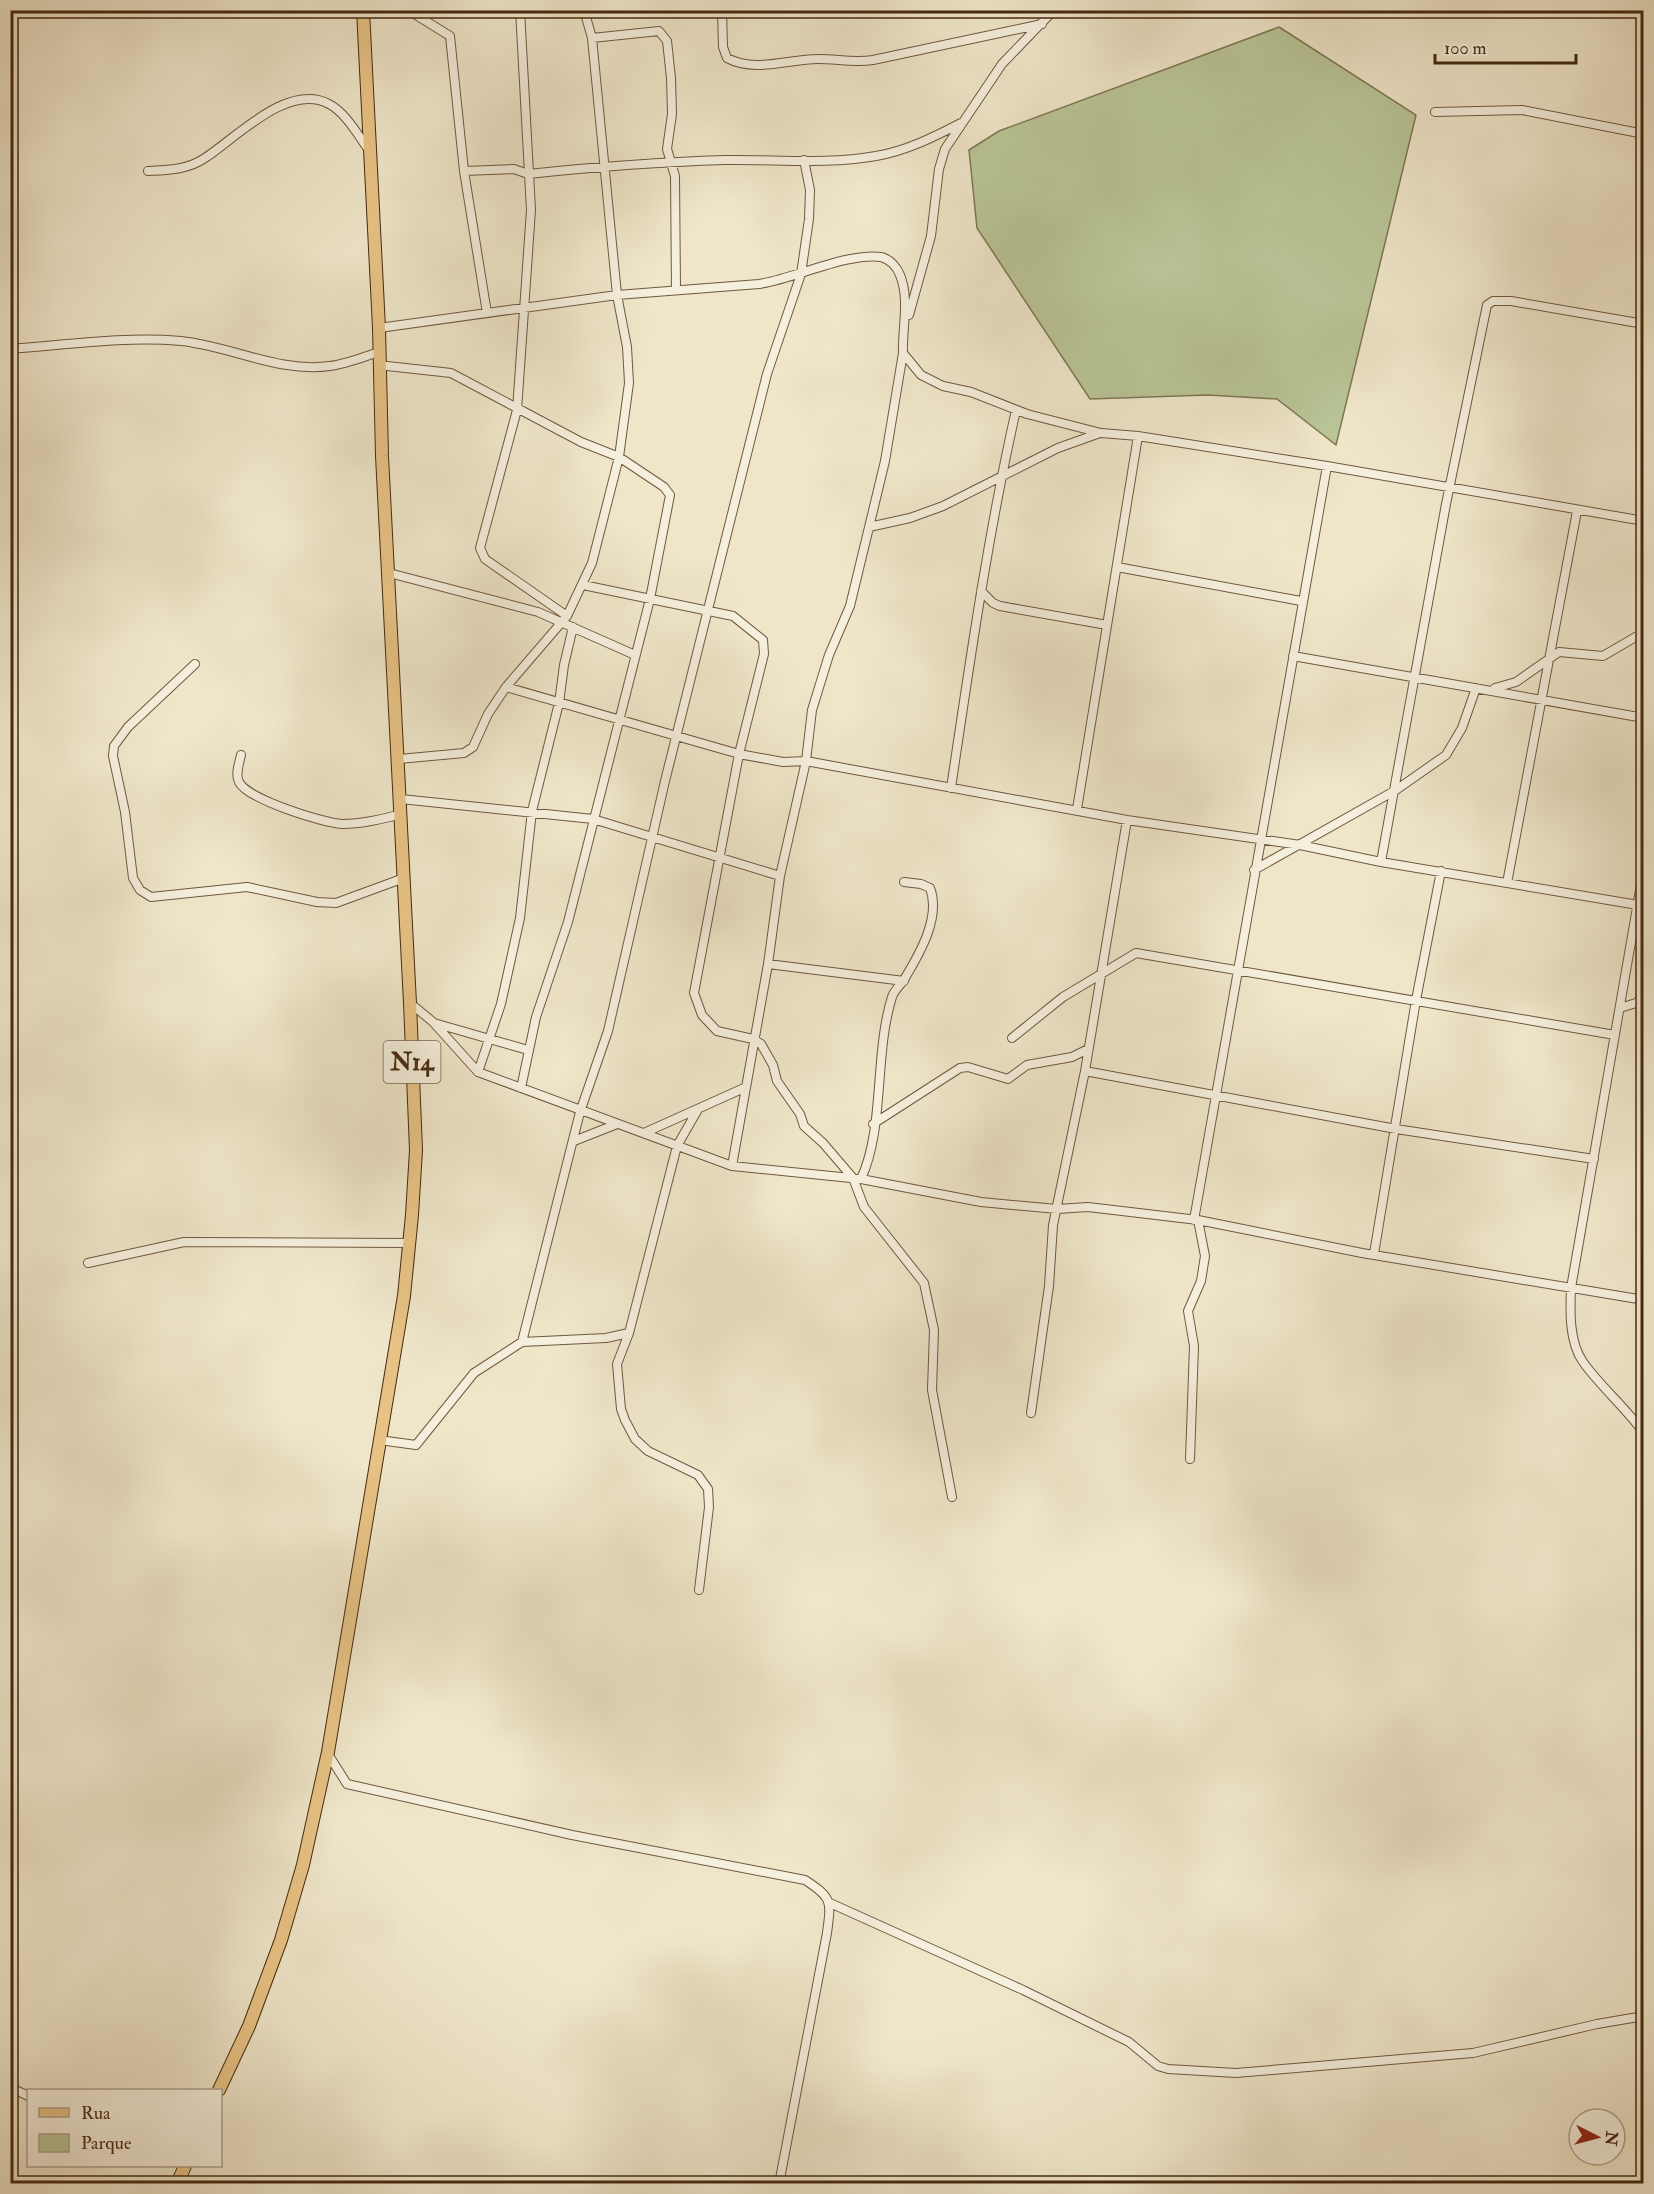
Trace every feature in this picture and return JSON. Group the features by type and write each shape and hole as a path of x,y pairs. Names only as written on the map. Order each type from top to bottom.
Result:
{"main road":[{"name":"N14","path":"220,2089 249,2026 281,1940 303,1865 327,1752 404,1296 410,1243 416,1150 363,10"},
{"path":"177,2184 185,2167"}],"street":[{"path":"408,10 450,36 464,171 487,313"},
{"path":"520,10 531,210 517,410 480,548 486,559 573,627 635,655"},
{"path":"399,759 464,753 473,747 488,714 506,687 565,619 583,585 592,562 619,457 630,383 627,347 617,295 591,38 584,10"},
{"path":"722,10 723,47 727,58 753,66 818,59 853,63 1042,24"},
{"path":"732,1166 744,1088 768,964 780,876 806,761 812,710 829,655 850,606 885,461 906,325 931,236 939,169 945,149 1002,64 1054,10"},
{"path":"591,38 659,31 664,34 671,78 672,114 667,149 675,176 676,290"},
{"path":"148,171 182,169 204,158 271,110 312,99 330,104 368,149"},
{"path":"1435,112 1522,110 1644,134"},
{"path":"464,171 514,169 528,174 672,162 847,160 878,156 930,140 961,123"},
{"path":"522,1342 580,1112 608,1031 767,374 801,274 809,219 810,190 804,160"},
{"path":"379,328 617,295 782,281 864,258 881,257 891,261 900,276 906,325"},
{"path":"1381,862 1417,678 1475,354 1488,303 1511,302 1644,324"},
{"path":"10,349 130,340 180,341 273,364 310,367 331,366 379,352"},
{"path":"903,353 921,375 943,386 971,392 1016,410 1101,433 1138,436 1327,466 1644,521"},
{"path":"378,365 451,373 517,410 619,457 664,487 670,495 650,599 568,922 528,1050 521,1088"},
{"path":"951,788 981,591 1001,476 1016,410"},
{"path":"869,527 910,518 943,506 1058,448 1101,433"},
{"path":"1077,809 1138,436"},
{"path":"1190,1459 1194,1346 1188,1311 1201,1281 1205,1256 1196,1220 1214,1095 1327,466"},
{"path":"1507,883 1577,511"},
{"path":"1117,567 1301,601"},
{"path":"389,573 565,619"},
{"path":"583,585 732,616 763,640 764,654 739,754 694,993 702,1015 717,1031 753,1039 761,1044 773,1065 777,1081 800,1114 804,1126 857,1178 864,1207 924,1283 934,1329 932,1390 952,1497"},
{"path":"981,591 993,603 1000,606 1107,625"},
{"path":"478,1072 490,1040 520,918 532,812 559,704 564,665 573,627"},
{"path":"1480,688 1502,688 1516,682 1550,656 1559,652 1603,656 1644,632"},
{"path":"1293,656 1644,718"},
{"path":"195,663 128,727 114,746 113,756 125,812 133,878 140,890 151,897 247,887 317,902 336,903 404,878"},
{"path":"506,687 739,754 783,762 806,761 1127,820 1300,845 1381,862 1640,905"},
{"path":"1254,870 1396,790 1446,755 1462,728 1480,688"},
{"path":"241,755 237,775 240,785 251,793 305,816 340,824 363,823 402,814"},
{"path":"401,799 593,819 780,876"},
{"path":"1031,1413 1049,1286 1053,1225 1084,1071 1127,820"},
{"path":"1644,867 1640,905 1571,1288 1572,1325 1582,1360 1630,1413 1644,1433"},
{"path":"1374,1254 1416,1000 1442,871"},
{"path":"857,1178 866,1167 884,1026 893,994 904,981 932,919 934,900 930,888 921,884 903,882"},
{"path":"1012,1038 1064,997 1136,953 1615,1035"},
{"path":"768,964 904,981"},
{"path":"1620,1008 1636,1004 1644,998"},
{"path":"410,1003 433,1022 478,1072 580,1112 732,1166 857,1178 950,1198 1057,1209 1088,1208 1196,1220 1374,1254 1644,1300"},
{"path":"433,1022 528,1050"},
{"path":"873,1124 960,1068 968,1067 1008,1079 1026,1065 1072,1057 1088,1049"},
{"path":"1084,1071 1396,1129 1594,1159"},
{"path":"644,1133 744,1088"},
{"path":"697,1111 677,1146 629,1333 617,1364 621,1408 635,1439 648,1451 698,1475 708,1490 709,1507 699,1590"},
{"path":"574,1141 617,1124"},
{"path":"88,1263 184,1242 410,1243"},
{"path":"379,1440 416,1445 474,1373 522,1342 606,1338 629,1333"},
{"path":"327,1752 347,1784 572,1835 805,1880 824,1892 830,1903 1033,1995 1129,2042 1158,2066 1168,2069 1236,2073 1473,2053 1597,2024 1644,2016"},
{"path":"779,2184 830,1903"},
{"path":"10,2087 27,2096"}],"green space":[{"path":"1279,27 1416,115 1336,445 1277,399 1208,395 1090,399 977,228 969,150 999,131"}]}
